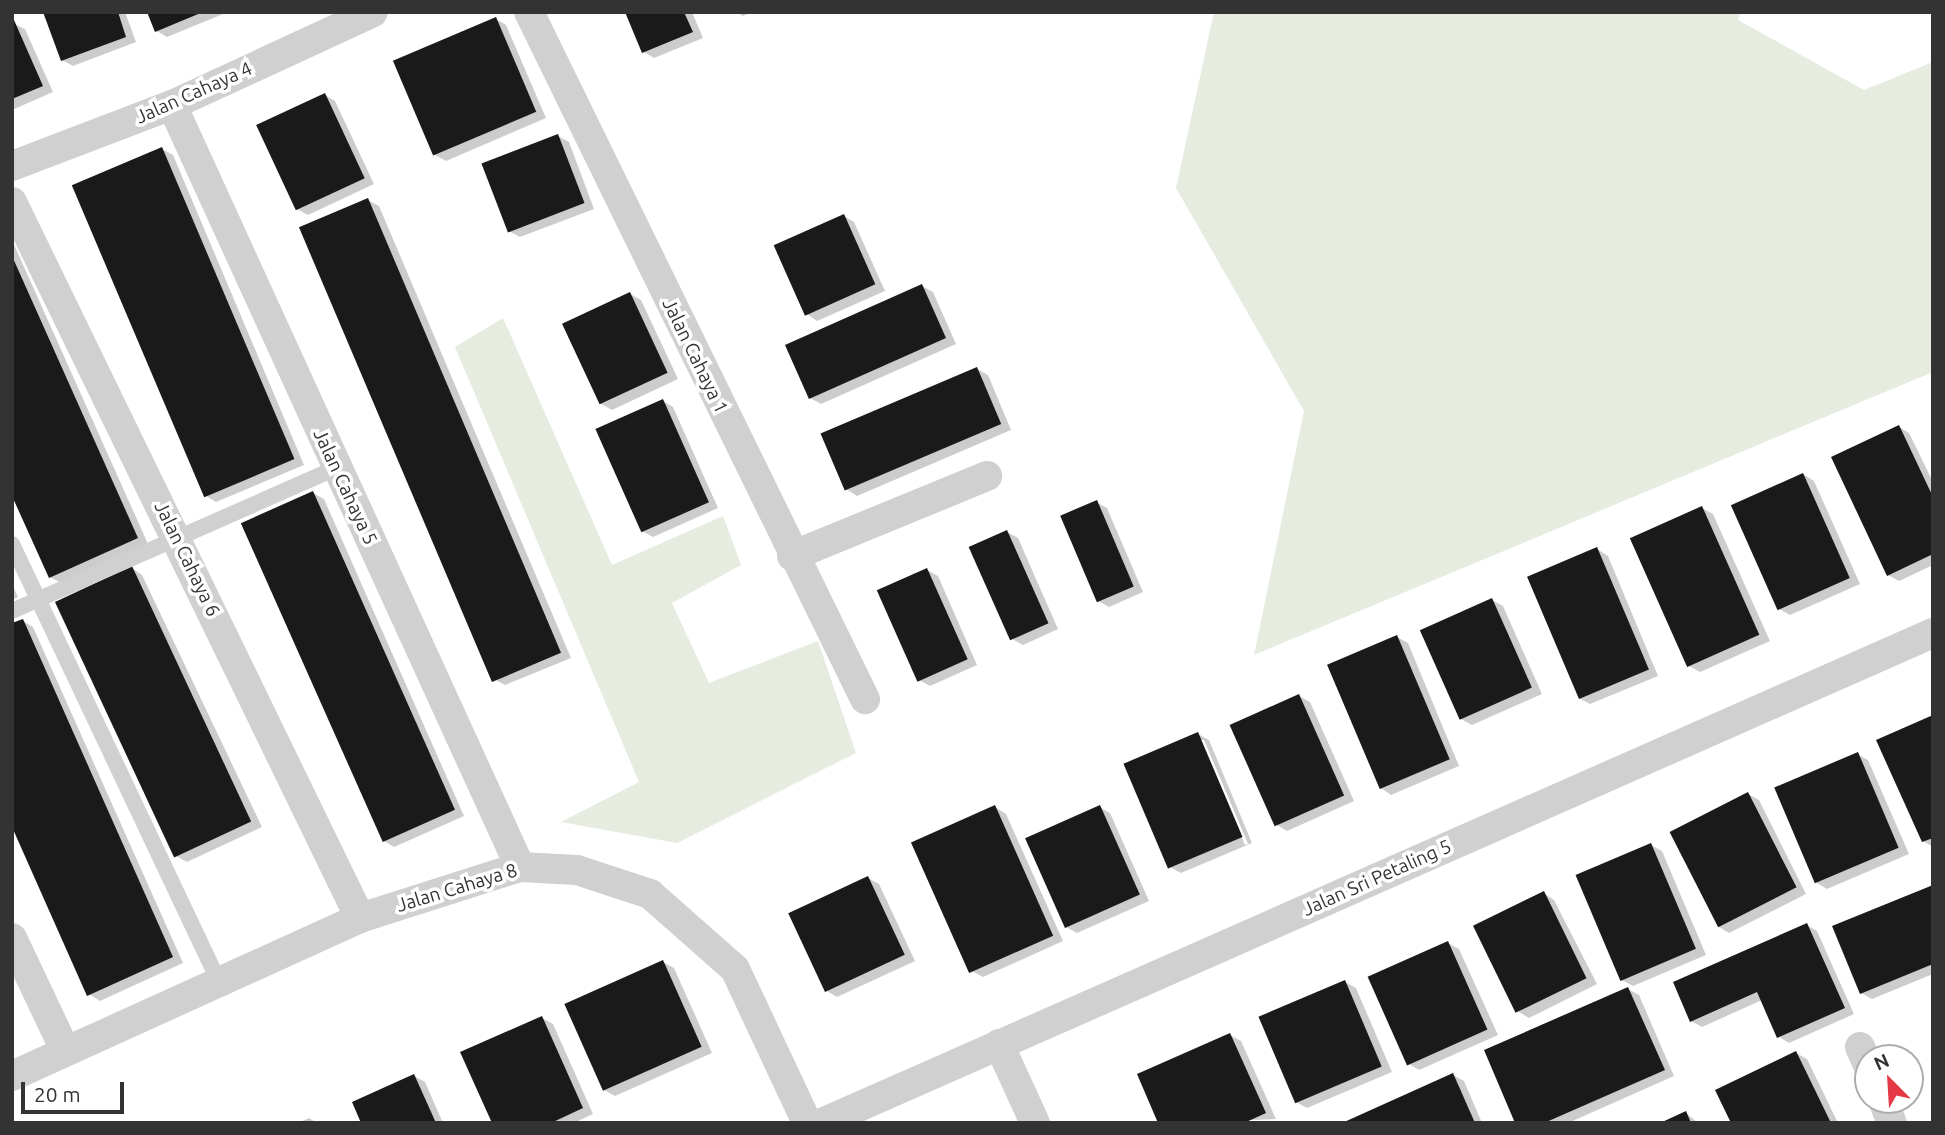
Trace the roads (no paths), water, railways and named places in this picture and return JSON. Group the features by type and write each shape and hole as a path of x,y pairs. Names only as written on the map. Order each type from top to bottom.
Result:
{"street":[{"name":"Jalan Cahaya 4","path":"12,166 172,105 373,12"},
{"name":"Jalan Cahaya 1","path":"530,12 792,556 864,699"},
{"name":"Jalan Cahaya 5","path":"172,105 520,867"},
{"name":"Jalan Cahaya 6","path":"12,202 360,918"},
{"path":"792,556 987,475"},
{"name":"Jalan Sri Petaling 5","path":"822,1123 1933,633"},
{"name":"Jalan Cahaya 8","path":"12,1076 65,1049 360,918 520,867 577,870 650,894 735,970 807,1123"},
{"path":"12,938 65,1049"},
{"path":"999,1044 1035,1123"}],"lane":[{"path":"12,611 176,536 336,468"},
{"path":"12,544 219,982"}]}
